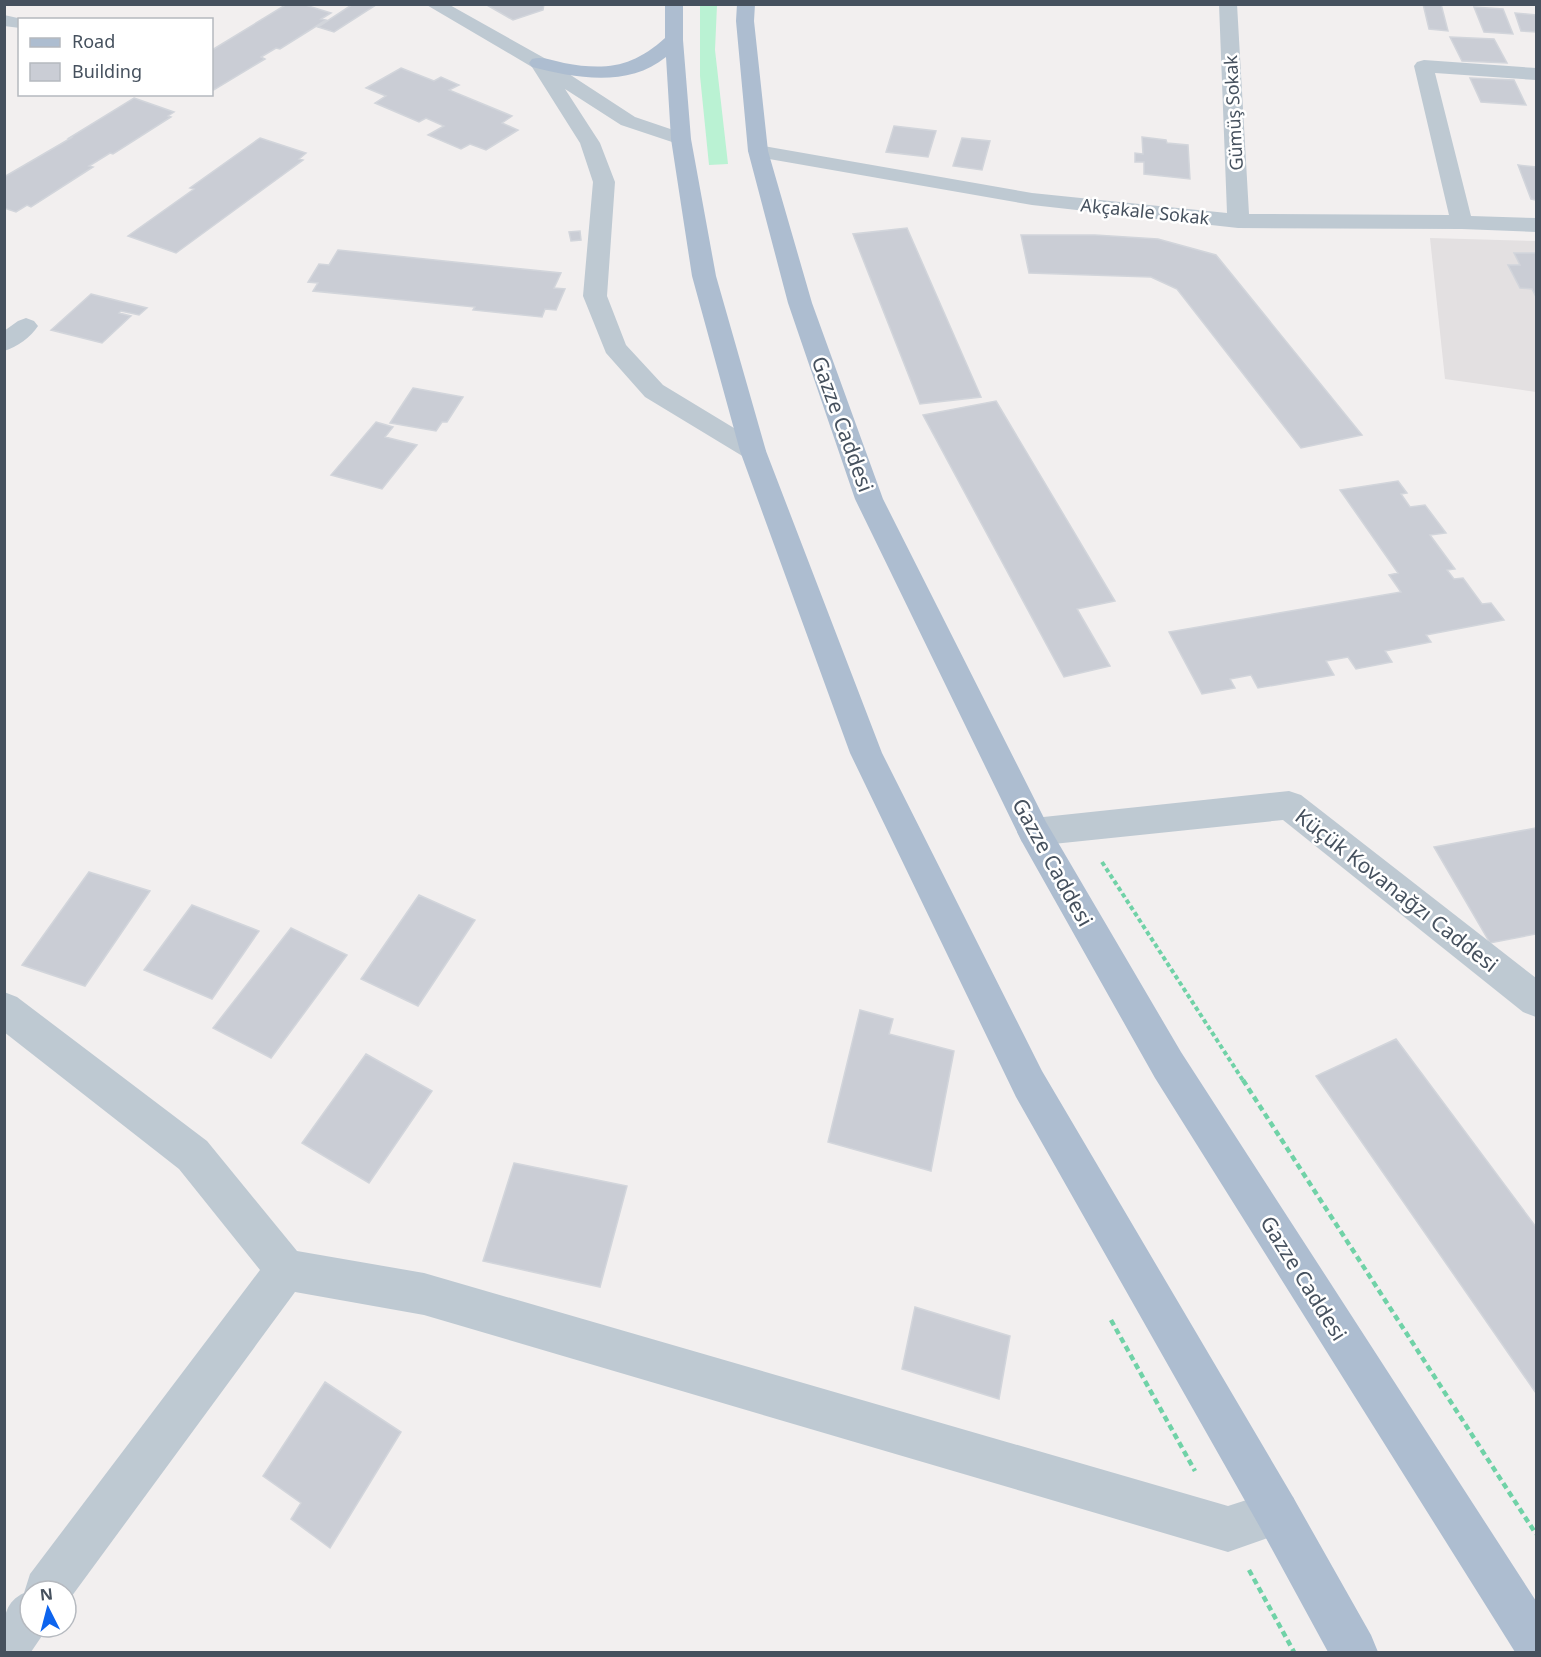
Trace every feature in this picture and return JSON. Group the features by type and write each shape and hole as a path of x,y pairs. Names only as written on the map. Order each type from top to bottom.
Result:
{"main road":[{"path":"674,4 674,40 681,139 704,276 753,451 866,753 1029,1084 1277,1513 1354,1653"},
{"name":"Gazze Caddesi","path":"746,4 758,151 800,303 869,499 1034,832 1168,1065 1536,1643"},
{"path":"538,63 574,71 622,71 653,58 674,40"}],"street":[{"path":"434,4 538,63 628,121 681,139"},
{"name":"Gümüş Sokak","path":"1228,4 1238,221"},
{"path":"538,63 590,143 604,182 595,296 615,348 654,391 676,407 753,451"},
{"path":"1462,222 1424,66 1536,74"},
{"name":"Akçakale Sokak","path":"758,151 1032,199 1238,221 1462,222 1536,225"},
{"path":"4,343 26,326"},
{"name":"Küçük Kovanağzı Caddesi","path":"1034,832 1289,806 1536,1000"},
{"path":"4,1009 193,1155 286,1270 424,1294 1228,1529 1277,1513"},
{"path":"56,1579 286,1270"},
{"path":"4,1648 18,1630"}],"shaded area":[{"path":"1430,238 1536,241 1536,392 1445,379"}],"green space":[{"path":"700,5 717,5 715,50 728,164 709,165 700,76"}],"building":[{"path":"287,4 302,4 331,13 321,19 326,20 280,49 276,48 261,57 265,59 213,90 213,49"},
{"path":"353,4 376,5 334,32 318,27"},
{"path":"485,4 544,4 543,10 513,20"},
{"path":"1423,4 1441,4 1448,31 1429,29"},
{"path":"1474,7 1503,9 1513,34 1484,32"},
{"path":"1515,13 1536,15 1536,32 1521,31"},
{"path":"1450,37 1494,39 1507,63 1462,61"},
{"path":"401,68 434,81 441,77 459,85 449,90 512,116 502,123 518,130 486,150 470,144 461,149 428,135 444,126 426,118 419,122 375,103 386,96 366,88"},
{"path":"1470,78 1514,80 1526,105 1481,102"},
{"path":"134,98 174,112 168,116 171,117 113,154 110,153 89,166 93,167 31,207 27,205 16,212 4,208 4,177"},
{"path":"894,126 936,131 928,157 886,152"},
{"path":"1142,137 1188,145 1190,179 1144,174 1144,162 1135,162 1135,153 1143,154"},
{"path":"260,138 306,153 299,159 303,160 176,253 128,236 194,189 190,188"},
{"path":"962,138 990,141 982,170 953,166"},
{"path":"1518,165 1536,167 1536,200 1531,199"},
{"path":"907,228 981,397 920,404 853,234"},
{"path":"580,231 581,240 571,241 569,232"},
{"path":"1021,235 1095,235 1158,239 1216,255 1362,435 1301,448 1177,289 1151,277 1029,273"},
{"path":"338,250 561,273 554,288 565,289 556,310 545,309 542,317 473,310 475,307 313,291 318,283 308,282 319,264 329,265"},
{"path":"1514,253 1536,253 1536,297 1532,289 1520,288 1508,265 1520,265"},
{"path":"91,294 147,308 139,315 121,311 119,313 131,316 102,343 51,330"},
{"path":"413,388 463,397 447,422 442,422 436,431 390,423"},
{"path":"996,401 1115,601 1077,609 1110,666 1064,677 923,415"},
{"path":"376,422 393,427 385,437 417,445 382,489 331,475"},
{"path":"1398,481 1407,493 1401,494 1410,507 1425,505 1446,533 1430,535 1455,569 1447,570 1454,579 1463,578 1482,604 1491,603 1504,620 1426,635 1431,642 1385,651 1392,662 1356,669 1348,657 1326,661 1334,675 1258,688 1251,675 1230,679 1235,688 1202,694 1169,632 1401,592 1389,575 1398,573 1340,490"},
{"path":"1536,828 1536,934 1490,943 1434,847"},
{"path":"89,872 150,891 85,986 22,965"},
{"path":"419,895 475,920 418,1006 361,979"},
{"path":"192,905 259,931 212,999 144,970"},
{"path":"291,928 347,955 271,1058 213,1028"},
{"path":"860,1010 893,1019 889,1034 954,1051 931,1171 828,1142"},
{"path":"1396,1039 1536,1227 1536,1393 1316,1076"},
{"path":"366,1054 432,1091 369,1183 302,1143"},
{"path":"514,1163 627,1186 600,1287 483,1261"},
{"path":"915,1307 1010,1336 999,1399 902,1369"},
{"path":"325,1382 401,1432 330,1548 291,1519 301,1503 263,1476"}]}
